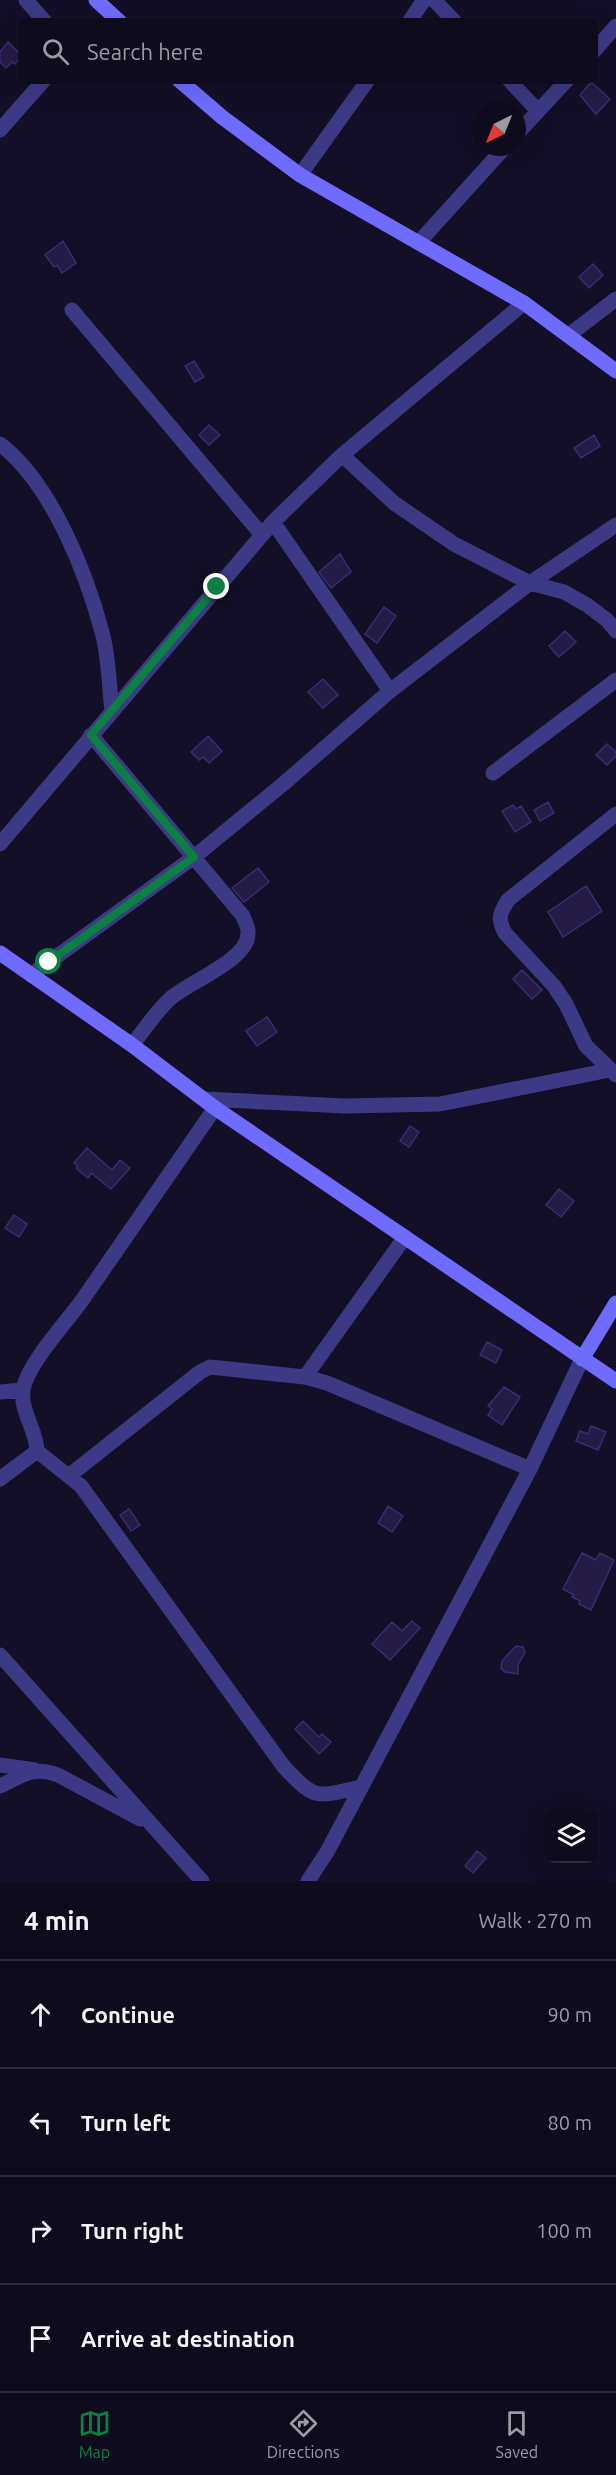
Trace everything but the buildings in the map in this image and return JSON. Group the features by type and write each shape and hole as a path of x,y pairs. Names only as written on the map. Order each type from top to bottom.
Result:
{"street":[{"path":"26,0 42,18"},
{"path":"412,18 424,0"},
{"path":"434,0 451,18"},
{"path":"101,2 114,18"},
{"path":"598,46 616,26"},
{"path":"0,130 40,84"},
{"path":"184,84 231,124 300,175 420,241 524,303 616,371"},
{"path":"300,175 365,84"},
{"path":"513,84 538,111"},
{"path":"526,124 563,84"},
{"path":"420,241 497,156"},
{"path":"569,335 616,299"},
{"path":"0,844 273,522 342,455 524,303"},
{"path":"72,310 262,535"},
{"path":"0,444 13,454 52,506 80,566 103,638 112,710"},
{"path":"342,455 394,503 454,544 530,583 564,592 587,604 607,620 616,631"},
{"path":"273,522 390,691"},
{"path":"31,975 194,857 282,785 390,691 530,583 616,525"},
{"path":"493,773 616,680"},
{"path":"91,735 243,916 248,927 247,940 228,961 168,1000 132,1045"},
{"path":"613,1072 586,1046 566,1004 554,986 505,933 499,922 499,914 508,900 616,814"},
{"path":"0,953 132,1045 210,1104 616,1381"},
{"path":"210,1104 345,1106 440,1104 613,1072"},
{"path":"37,1451 37,1442 24,1406 23,1390 27,1377 83,1299 210,1104"},
{"path":"305,1377 405,1237"},
{"path":"308,1881 327,1852 530,1469 582,1359 616,1303"},
{"path":"70,1475 200,1372 210,1367 305,1377 327,1383 530,1469"},
{"path":"0,1392 23,1390"},
{"path":"37,1451 81,1486 289,1773 310,1792 322,1796 361,1787"},
{"path":"0,1479 37,1451"},
{"path":"0,1655 202,1881"},
{"path":"0,1765 58,1775 151,1825"},
{"path":"0,1786 35,1770"}],"route":[{"path":"49,962 194,857 91,735 217,587"}]}
